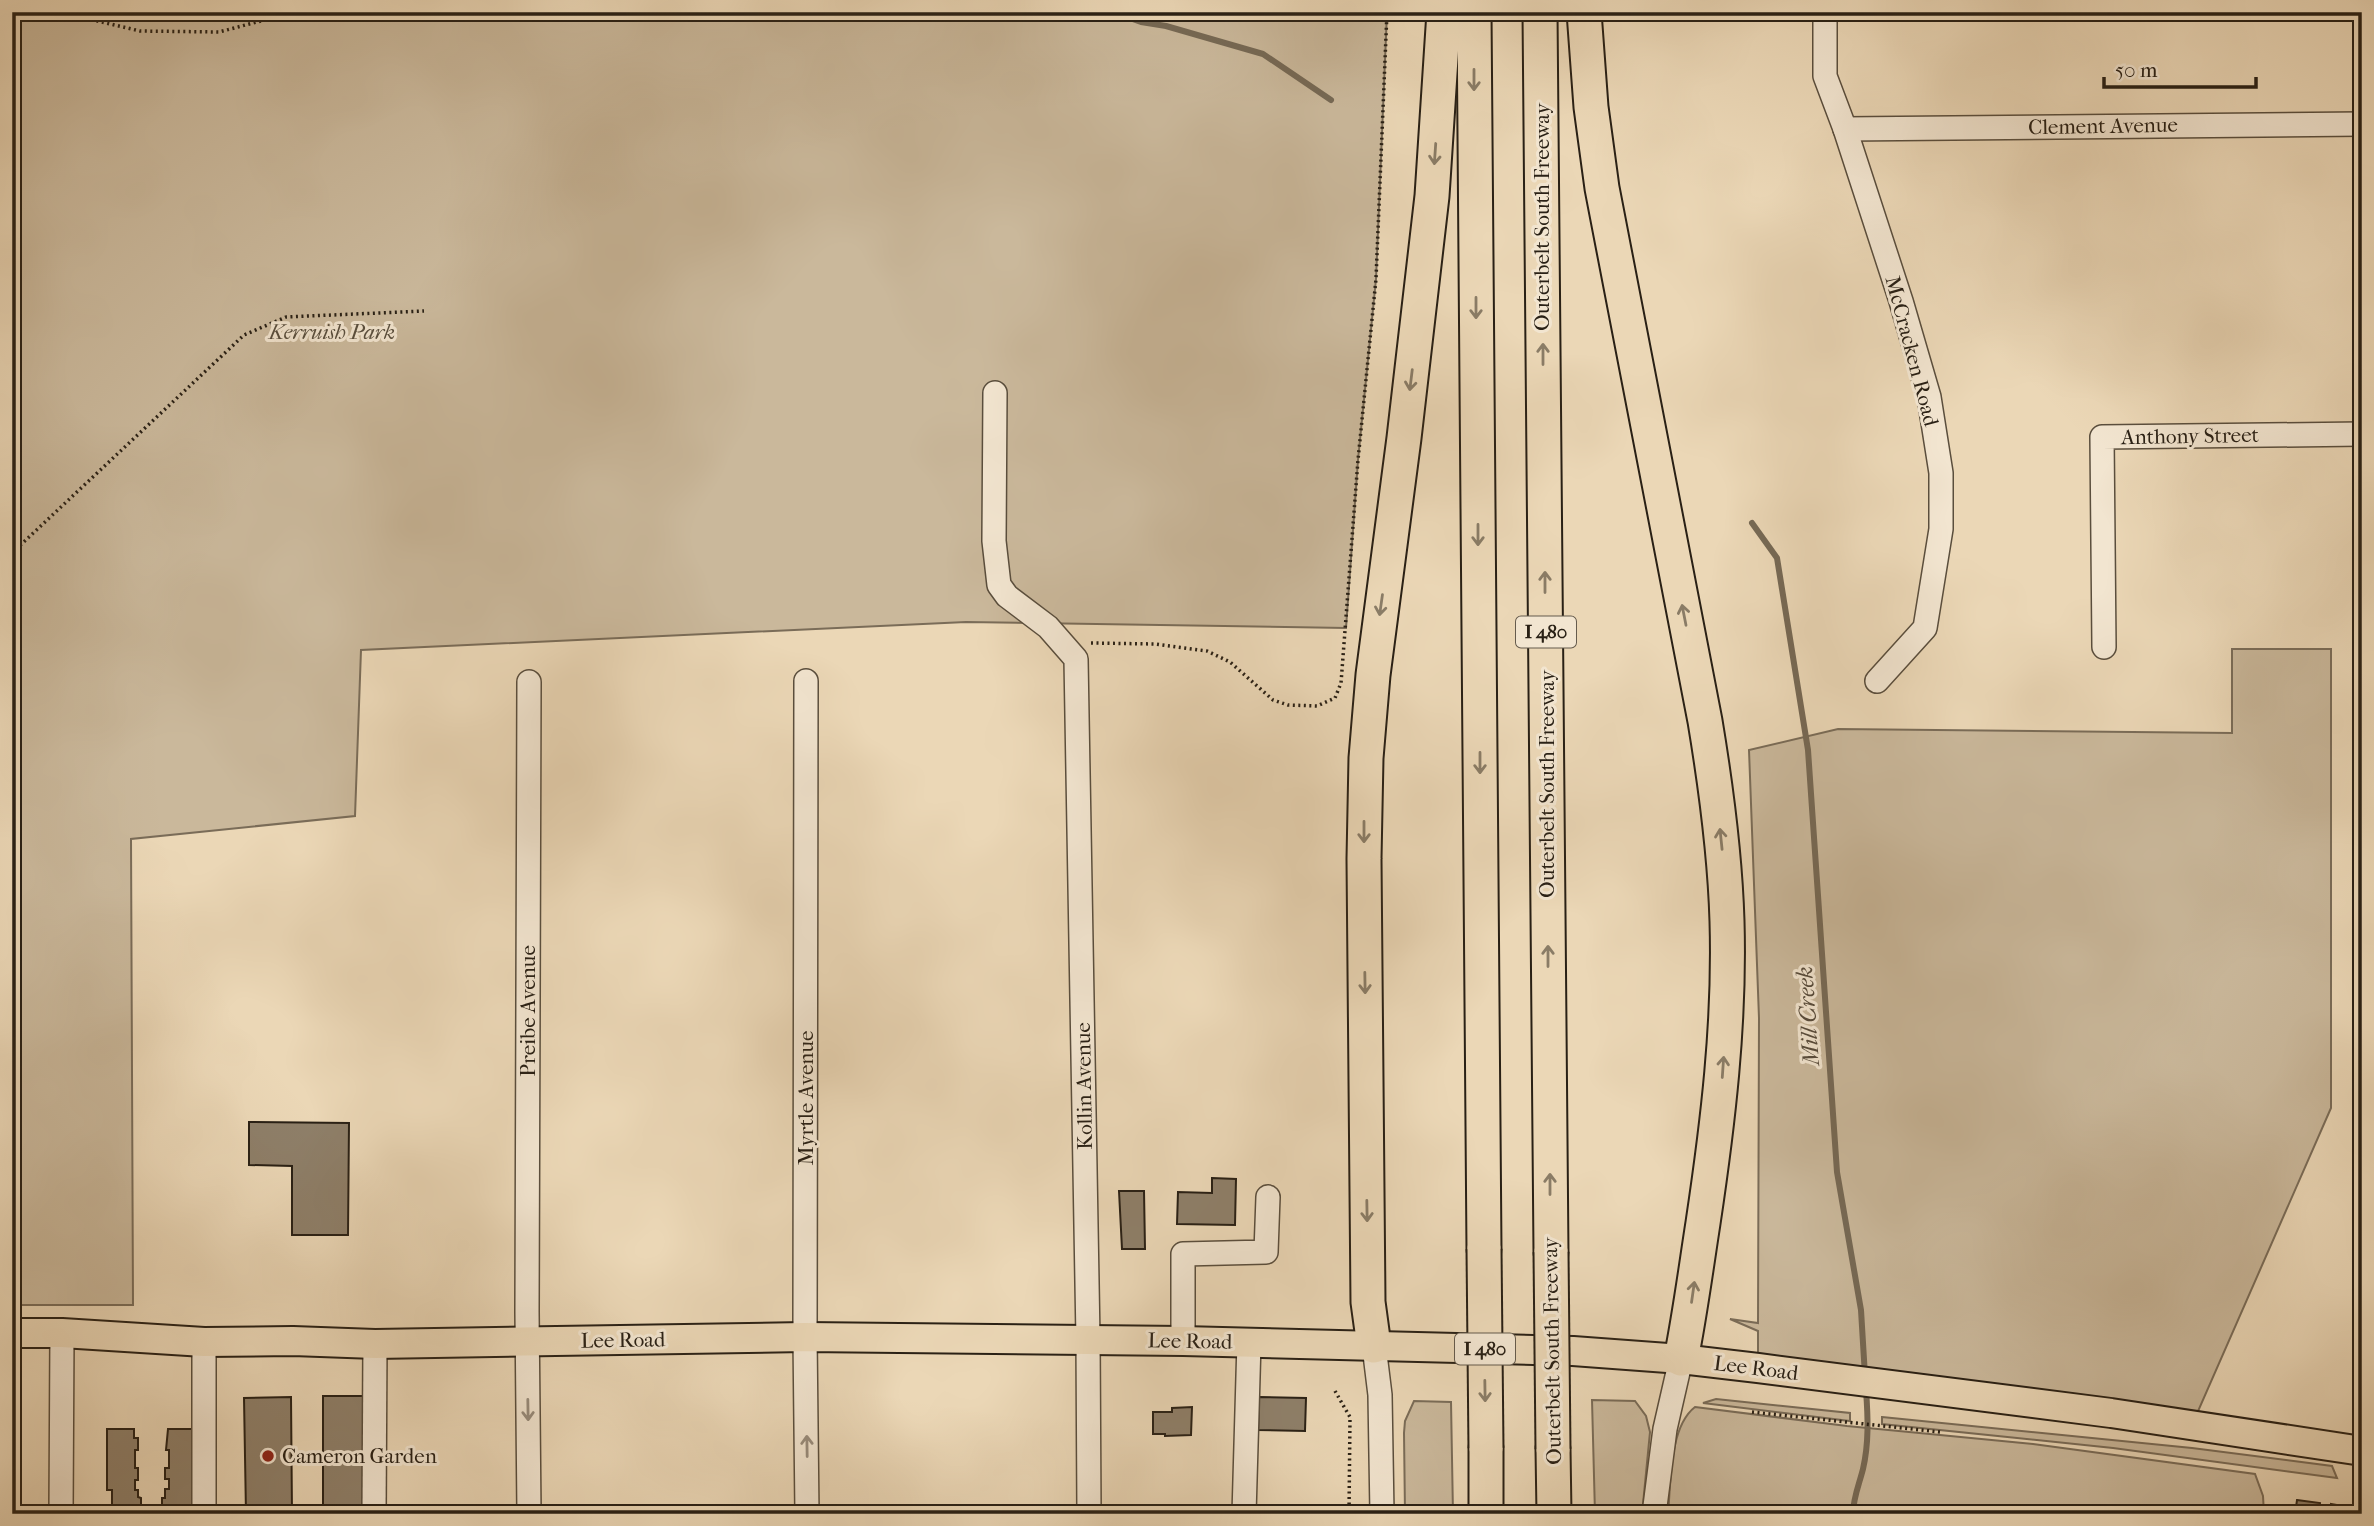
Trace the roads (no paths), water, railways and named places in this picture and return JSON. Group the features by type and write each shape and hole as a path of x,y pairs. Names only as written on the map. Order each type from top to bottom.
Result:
{"highway":[{"path":"1374,1346 1368,1302 1364,859 1366,758 1373,675 1428,230 1444,12"},
{"name":"I 480","path":"1474,12 1486,1514"},
{"name":"Outerbelt South Freeway","path":"1540,12 1553,1514"},
{"path":"1584,12 1591,107 1602,188 1704,721 1718,804 1723,858 1727,961 1721,1087 1692,1303 1681,1359"}],"main road":[{"name":"Lee Road","path":"12,1333 61,1333 204,1342 375,1344 805,1337 1183,1340 1573,1351 1758,1368 2111,1413 2362,1451"}],"street":[{"name":"McCracken Road","path":"1825,12 1825,76 1901,301 1929,397 1941,473 1941,529 1925,628 1877,681"},
{"name":"Clement Avenue","path":"1845,129 2362,124"},
{"name":"Kollin Avenue","path":"995,393 994,541 999,585 1007,596 1048,627 1069,650 1088,1339 1089,1514"},
{"name":"Anthony Street","path":"2104,647 2102,437 2362,434"},
{"name":"Myrtle Avenue","path":"806,681 807,1514"},
{"name":"Preibe Avenue","path":"529,682 529,1514"},
{"path":"1183,1340 1183,1254 1266,1252 1268,1197"},
{"path":"61,1333 61,1514"},
{"path":"204,1342 204,1514"},
{"path":"1244,1514 1249,1342"},
{"path":"374,1514 375,1344"},
{"path":"1374,1346 1380,1395 1382,1514"},
{"path":"1654,1514 1665,1429 1681,1359"}],"waterway":[{"path":"1113,12 1263,54 1331,100"},
{"name":"Mill Creek","path":"1752,523 1777,558 1808,750 1837,1172 1861,1310 1865,1376"},
{"name":"Mill Creek","path":"1853,1514 1866,1449 1866,1390"}],"place":[{"name":"Cameron Garden","path":"268,1456"}],"park label":[{"name":"Kerruish Park","path":"332,332"}]}
